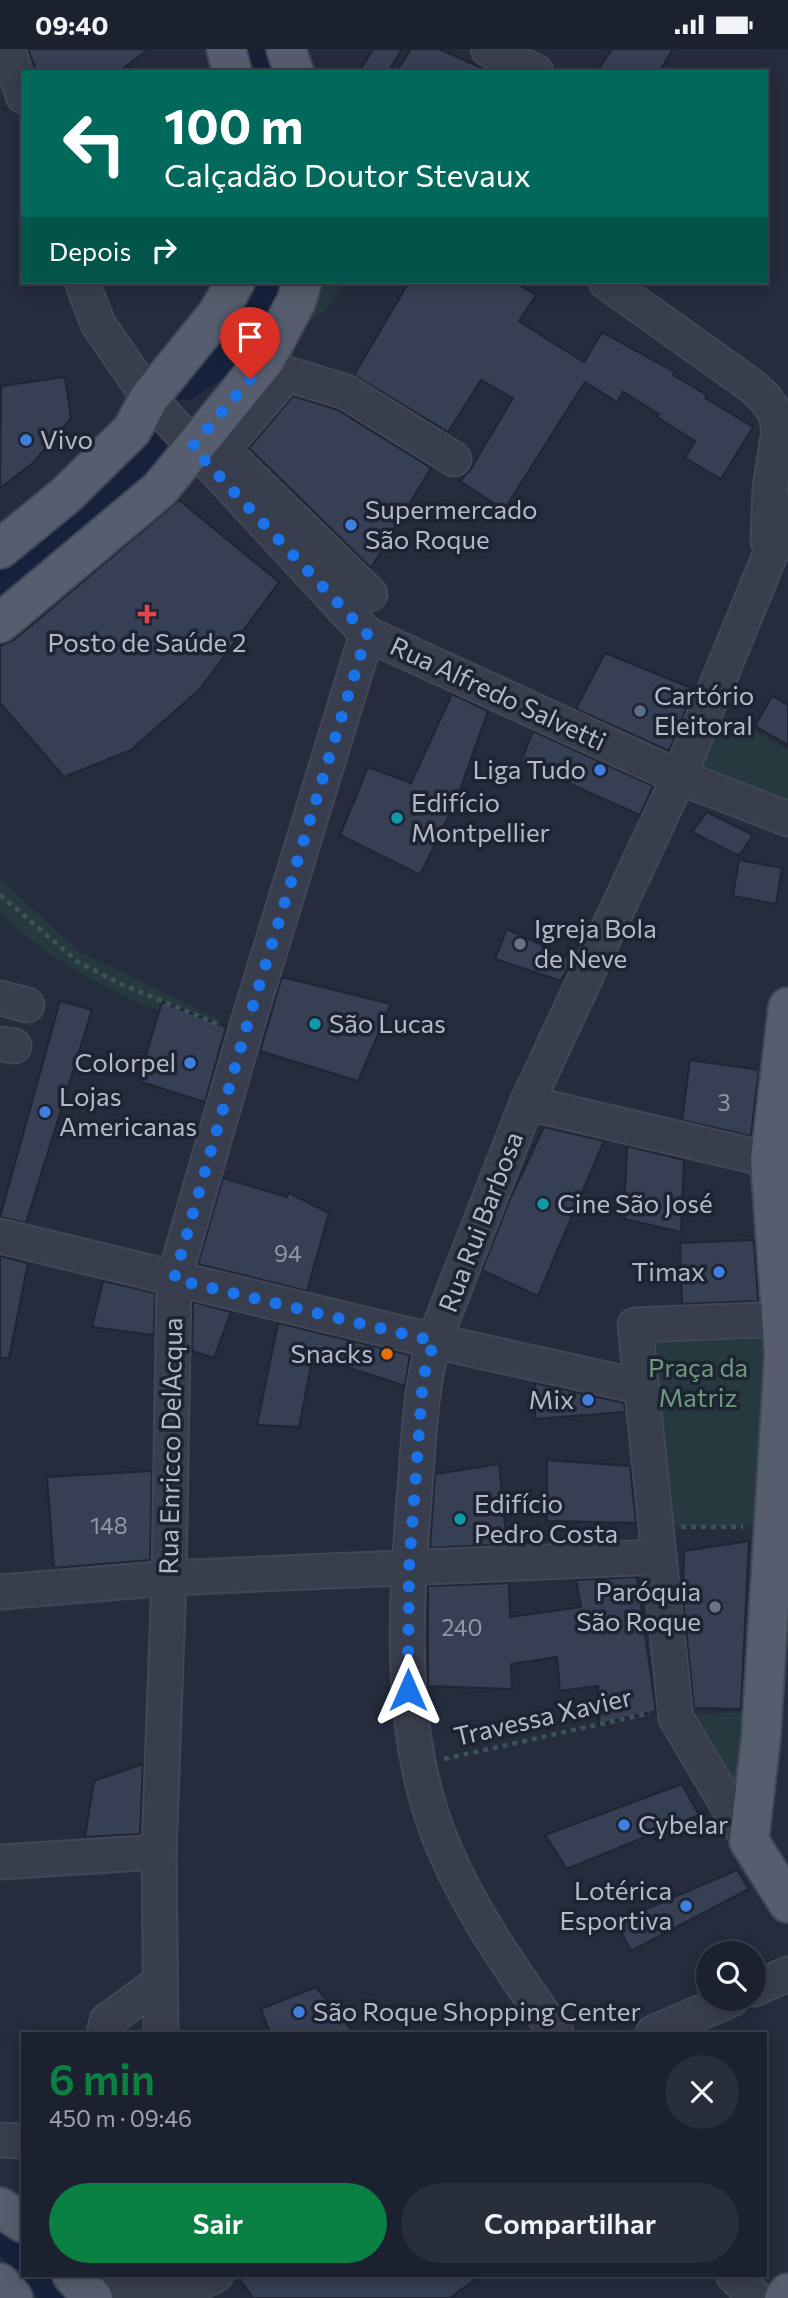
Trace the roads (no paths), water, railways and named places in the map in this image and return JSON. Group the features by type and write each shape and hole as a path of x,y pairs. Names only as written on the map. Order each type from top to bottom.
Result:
{"main road":[{"path":"226,49 231,70"},
{"path":"286,49 293,70"},
{"path":"0,549 107,457 132,430 218,313 234,284"},
{"path":"0,623 160,489 201,442 265,360 296,303 301,284"},
{"path":"788,1007 770,1160 785,1356 761,1737 749,1841 788,1903"},
{"path":"0,2207 21,2222"},
{"path":"0,2283 13,2298"},
{"path":"784,2298 788,2293"}],"street":[{"path":"8,49 21,90"},
{"path":"488,49 532,70"},
{"path":"86,284 98,324 151,401 201,442 370,594"},
{"path":"610,284 752,386 776,414 779,431 770,488 768,554"},
{"path":"201,442 287,374 346,392 454,459"},
{"name":"Rua Alfredo Salvetti","path":"201,442 367,634 680,777 788,819"},
{"name":"Rua Rui Barbosa","path":"555,2032 486,1930 440,1838 419,1765 408,1690 409,1569 423,1378 434,1341 527,1104 680,777 768,554 788,511"},
{"name":"Rua Enricco DelAcqua","path":"160,2032 159,1852 169,1578 174,1279 245,1034 367,634"},
{"path":"527,1104 770,1160"},
{"path":"0,1236 434,1341 642,1387"},
{"path":"749,1841 676,1718 635,1325 785,1356"},
{"path":"0,1592 169,1578 409,1569 658,1542"},
{"path":"0,1862 159,1852"},
{"path":"766,1984 788,1974"},
{"path":"101,2029 160,1982"},
{"path":"655,2032 704,2011"},
{"path":"0,2140 21,2141"},
{"path":"85,2289 191,2287 212,2277"},
{"path":"735,2277 756,2298"}],"waterway":[{"path":"262,49 268,70"},
{"path":"183,378 239,343 275,284"},
{"path":"0,593 131,477 157,420"},
{"path":"0,2222 21,2246"},
{"path":"49,2277 67,2298"}],"place":[{"name":"Vivo","path":"26,440"},
{"name":"Supermercado São Roque","path":"351,525"},
{"name":"Posto de Saúde 2","path":"147,614"},
{"name":"Cartório Eleitoral","path":"640,711"},
{"name":"Liga Tudo","path":"600,770"},
{"name":"Edifício Montpellier","path":"397,818"},
{"name":"Igreja Bola de Neve","path":"520,944"},
{"name":"São Lucas","path":"315,1024"},
{"name":"Colorpel","path":"190,1063"},
{"name":"Lojas Americanas","path":"45,1112"},
{"name":"Cine São José","path":"543,1204"},
{"name":"Timax","path":"719,1272"},
{"name":"Snacks","path":"387,1354"},
{"name":"Mix","path":"588,1400"},
{"name":"Edifício Pedro Costa","path":"460,1519"},
{"name":"Paróquia São Roque","path":"715,1607"},
{"name":"Cybelar","path":"624,1825"},
{"name":"Lotérica Esportiva","path":"686,1906"},
{"name":"São Roque Shopping Center","path":"299,2012"}],"park label":[{"name":"Praça da Matriz","path":"698,1382"}]}
